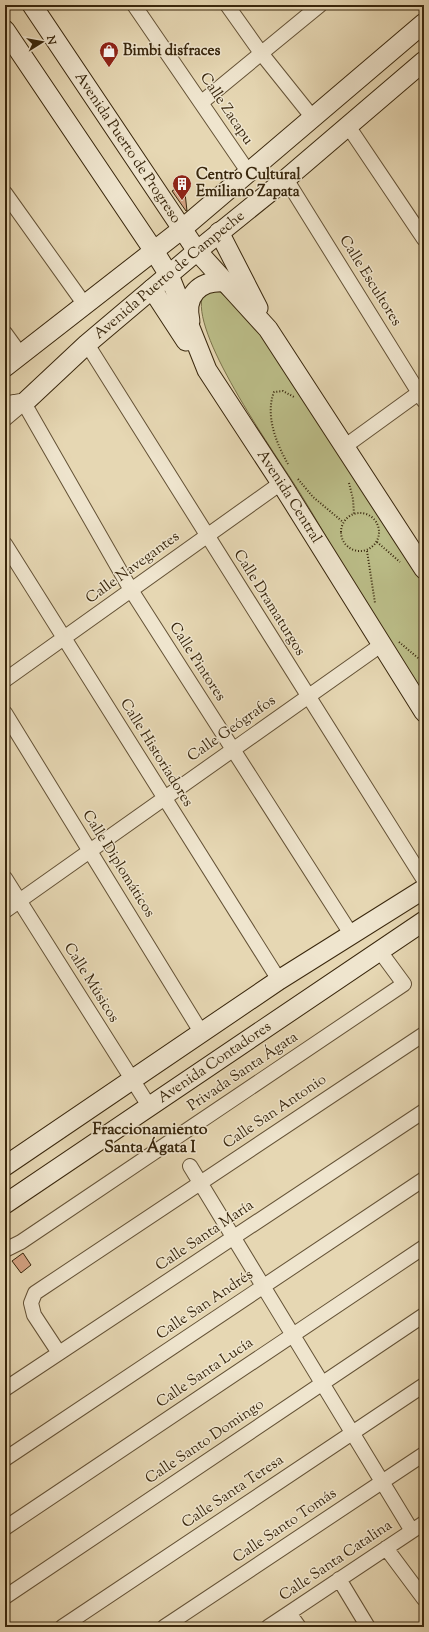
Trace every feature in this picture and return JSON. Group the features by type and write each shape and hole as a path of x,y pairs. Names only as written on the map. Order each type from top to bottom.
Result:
{"main road":[{"name":"Avenida Puerto de Progreso","path":"32,5 196,251"},
{"name":"Avenida Puerto de Campeche","path":"5,367 182,229 424,23"},
{"path":"5,30 169,275"},
{"name":"Avenida Puerto de Campeche","path":"24,403 87,344 152,288 423,65"},
{"path":"219,232 268,329 424,569"},
{"path":"196,251 268,329"},
{"name":"Avenida Central","path":"169,275 207,370 289,476 388,642 424,712"},
{"path":"192,334 188,306 191,297 197,289 205,283 215,281 225,282"},
{"path":"152,288 207,370"},
{"path":"5,406 24,403"},
{"path":"5,1166 278,980 424,889"},
{"name":"Avenida Contadores","path":"5,1204 424,921"}],"street":[{"name":"Calle Zacapu","path":"134,5 249,172"},
{"path":"227,5 261,53 313,118"},
{"path":"202,102 320,5"},
{"path":"348,126 424,239"},
{"name":"Calle Escultores","path":"286,179 422,394"},
{"path":"5,193 85,305"},
{"path":"5,333 21,354"},
{"name":"Calle Dramaturgos","path":"87,344 424,880"},
{"path":"344,447 422,394"},
{"path":"5,418 24,403"},
{"name":"Calle Pintores","path":"24,403 131,590 351,934"},
{"name":"Calle Navegantes","path":"5,680 289,476"},
{"name":"Calle Historiadores","path":"5,544 278,980"},
{"name":"Calle Geógrafos","path":"5,911 232,749 388,642"},
{"name":"Calle Diplomáticos","path":"5,713 201,1032"},
{"name":"Calle Músicos","path":"5,878 149,1106"},
{"name":"Privada Santa Ágata","path":"5,1250 21,1242 404,984 379,950"},
{"name":"Calle San Antonio","path":"59,1353 34,1315 31,1303 35,1293 424,1034"},
{"name":"Calle Santa María","path":"5,1389 424,1111"},
{"path":"190,1166 412,1531"},
{"name":"Calle San Andrés","path":"5,1459 424,1179"},
{"name":"Calle Santa Lucía","path":"5,1528 424,1247"},
{"name":"Calle Santo Domingo","path":"5,1597 424,1315"},
{"name":"Calle Santa Teresa","path":"62,1627 424,1385"},
{"name":"Calle Santo Tomás","path":"164,1627 424,1454"},
{"name":"Calle Santa Catalina","path":"268,1627 424,1523"},
{"path":"386,1548 424,1599"},
{"path":"339,1580 368,1627"},
{"path":"289,1613 299,1627"}],"path":[{"path":"274,392 270,401 273,430 284,456 289,476 343,522"},
{"path":"360,513 373,518 377,523 379,536 377,542 367,551 353,551 343,542 341,529 343,522 348,517 360,513"},
{"path":"367,551 372,595 377,610"},
{"path":"388,642 424,663"}],"green space":[{"path":"212,291 220,292 249,318 363,485 424,583 424,695 373,615 317,520 239,397 223,368 210,341 203,317 202,298"}],"building":[{"name":"Centro Cultural Emiliano Zapata","path":"184,184 187,211 172,191"},
{"path":"23,1253 31,1265 21,1273 12,1261"}],"place":[{"name":"Bimbi disfraces","path":"109,68"},
{"name":"Centro Cultural Emiliano Zapata","path":"182,201"}],"district":[{"name":"Fraccionamiento Santa Ágata I","path":"150,1139"}]}
